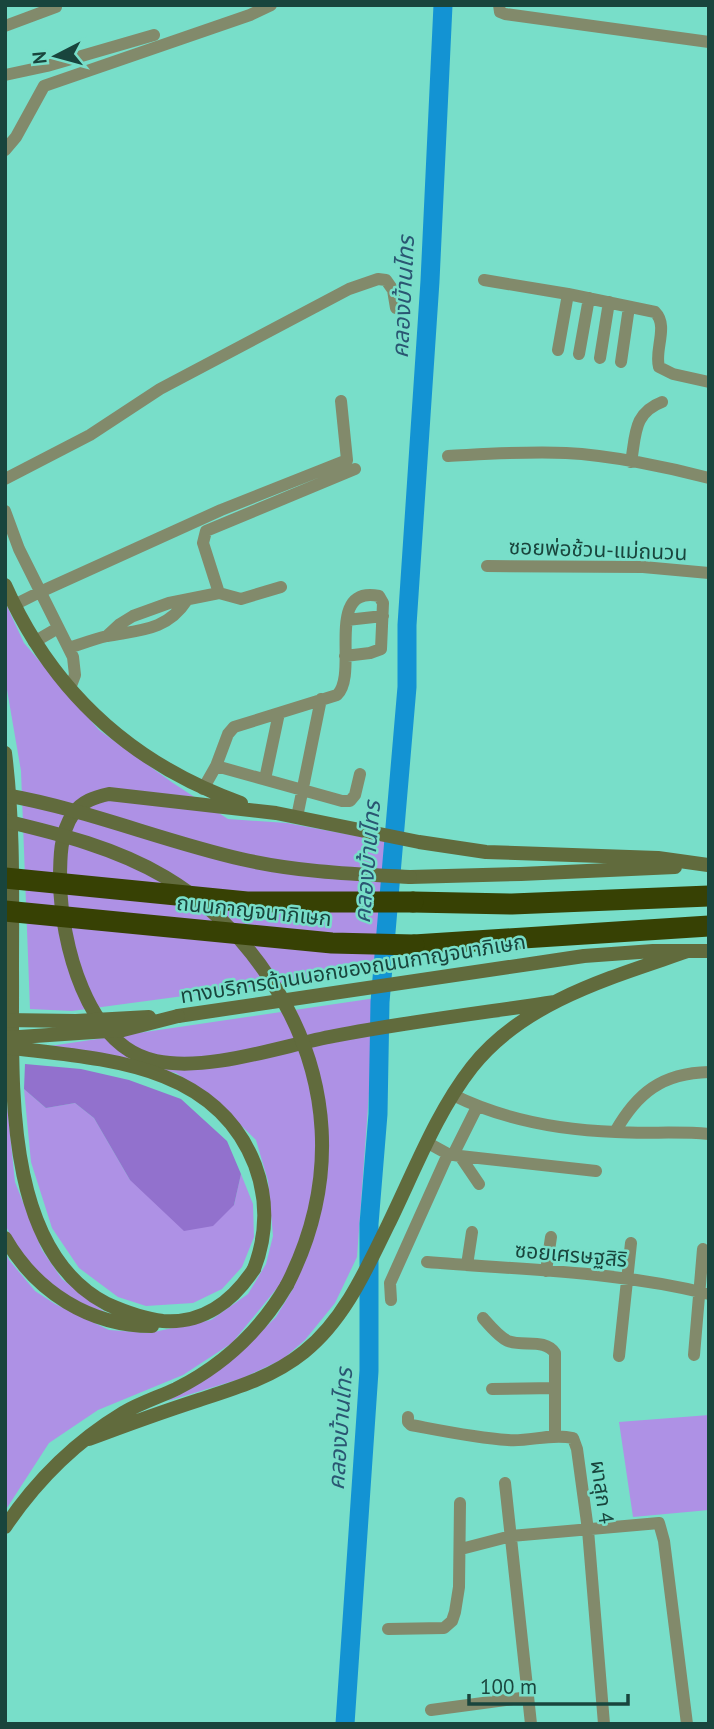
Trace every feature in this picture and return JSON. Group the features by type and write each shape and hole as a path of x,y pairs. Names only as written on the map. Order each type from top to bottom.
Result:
{"highway":[{"name":"ถนนกาญจนาภิเษก","path":"5,878 247,902 512,904 709,897"},
{"name":"ถนนกาญจนาภิเษก","path":"5,911 332,943 414,945 709,926"}],"main road":[{"path":"5,584 34,642 70,688 116,734 166,769 203,789 276,813"},
{"path":"5,753 11,844 12,1088 23,1174 32,1208 42,1235 55,1257 72,1279 98,1299 143,1318 187,1320"},
{"path":"555,1002 350,1033 211,1062 174,1064 155,1061 130,1051 116,1040 90,1005 78,978 64,928 60,901 60,865 66,826 80,805 109,794 276,813 419,842 486,852 666,859 709,865"},
{"path":"5,795 63,807 185,845 244,860 313,871 410,877 709,865"},
{"path":"5,821 112,852 166,877 222,920 244,944 274,986 297,1026 312,1064 322,1125 321,1175 313,1222 287,1285 258,1326 228,1357 194,1380 124,1412 89,1439 46,1474 23,1500 5,1527"},
{"name":"ทางบริการด้านนอกของถนนกาญจนาภิเษก","path":"5,1038 123,1030 178,1016 584,956 629,951 709,951"},
{"path":"89,1439 267,1375 305,1351 323,1334 345,1306 368,1266 453,1096 472,1067 489,1048 507,1032 555,1002 610,978 688,951"},
{"path":"5,1020 76,1021 178,1016"},
{"path":"5,1047 88,1056 134,1066 173,1080 208,1101 240,1135 249,1151 262,1191 265,1216 263,1236 254,1269 236,1294 207,1314 187,1320 140,1326 111,1322 64,1301 26,1268 5,1238"}],"street":[{"path":"5,150 16,137 44,86 250,15 271,5"},
{"path":"499,5 500,12 505,14 709,42"},
{"path":"5,26 56,7"},
{"path":"5,75 47,66 154,35"},
{"path":"5,479 90,435 160,389 349,289 378,279 386,280 393,290 396,308"},
{"path":"484,280 655,312 661,319 657,359 659,367 673,374 709,382"},
{"path":"558,350 568,294"},
{"path":"579,354 589,298"},
{"path":"600,358 609,302"},
{"path":"621,362 629,307"},
{"path":"14,606 221,510 347,460 341,401"},
{"path":"631,462 639,420 651,406 662,402"},
{"path":"448,456 567,453 631,462 709,478"},
{"path":"219,593 203,543 206,531 355,470"},
{"path":"5,511 19,549 69,648 75,668 70,688"},
{"name":"ซอยพ่อช้วน-แม่ถนวน","path":"487,566 643,567 709,573"},
{"path":"69,648 107,636 133,616 159,606 219,593 241,598 281,587"},
{"path":"203,789 216,766 228,734 234,727 337,695 342,690 345,682 345,656 347,620 352,601 373,595 381,598 381,649 345,656"},
{"path":"347,620 383,616"},
{"path":"34,642 58,628"},
{"path":"297,817 321,699"},
{"path":"265,779 279,713"},
{"path":"216,766 341,801 350,801 355,795 360,774"},
{"path":"615,1132 626,1112 651,1087 676,1077 709,1072"},
{"path":"453,1096 477,1107 521,1120 615,1132 709,1134"},
{"path":"391,1300 390,1283 477,1107"},
{"path":"428,1143 454,1155 596,1171"},
{"path":"454,1155 479,1184"},
{"path":"467,1265 472,1233"},
{"path":"547,1271 551,1237"},
{"path":"619,1356 631,1242"},
{"path":"694,1356 704,1293 703,1249"},
{"name":"ซอยเศรษฐสิริ","path":"427,1262 626,1279 704,1293"},
{"path":"408,1417 411,1425 475,1436 509,1440 555,1437 555,1353 551,1347 508,1341 484,1318"},
{"path":"492,1389 555,1388"},
{"name":"ผาสุก 4","path":"555,1437 573,1438 576,1443 587,1530 604,1724"},
{"path":"505,1483 531,1724"},
{"path":"388,1629 444,1628 452,1621 461,1549 460,1503"},
{"path":"461,1549 511,1536 659,1523 664,1541 687,1724"},
{"path":"431,1710 528,1697"}],"shaded area":[{"path":"5,602 24,643 99,730 228,819 287,823 389,842 376,970 72,1011 30,1009 21,771 5,678"},
{"path":"376,998 357,1257 335,1303 305,1340 283,1359 243,1378 168,1401 230,1362 276,1317 294,1287 282,1282 232,1343 183,1375 98,1410 49,1443 5,1511 5,1252 35,1291 55,1304 109,1330 149,1333 211,1320 248,1294 266,1264 273,1236 268,1181 256,1140 212,1097 176,1073 50,1046"},
{"path":"25,1064 81,1069 129,1080 181,1099 227,1141 241,1174 234,1205 213,1226 184,1231 130,1180 94,1118 75,1103 46,1108 24,1089"},
{"path":"5,1086 15,1182 42,1250 62,1279 106,1313 73,1300 46,1282 20,1255 5,1224"},
{"path":"24,1089 46,1108 75,1103 94,1118 130,1180 234,1205 241,1174 253,1204 254,1237 242,1267 222,1289 193,1303 146,1306 118,1297 79,1268 52,1228 31,1162"},
{"path":"709,1415 709,1510 633,1517 619,1422"}],"waterway":[{"name":"คลองบ้านไทร","path":"345,1724 369,1371 369,1224 378,1114 380,1002 407,687 407,625 430,281 443,5"}]}
